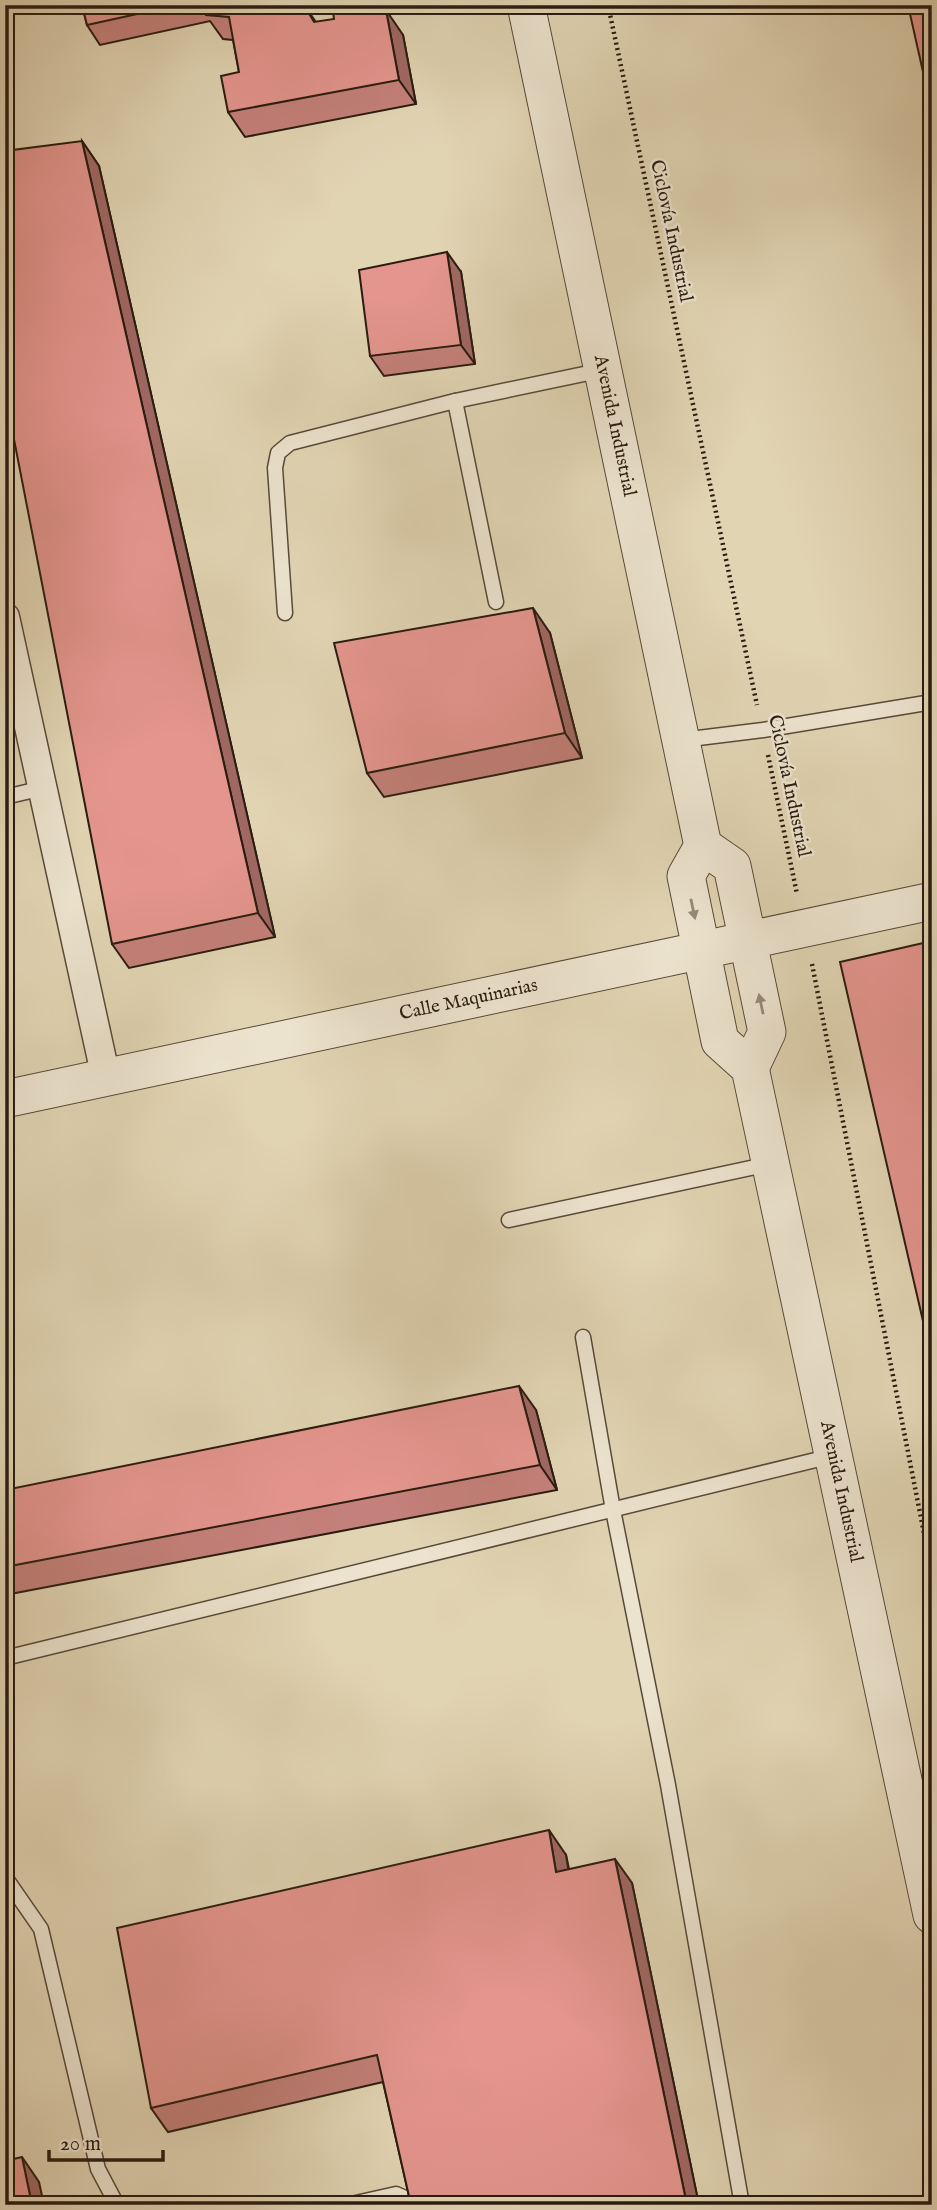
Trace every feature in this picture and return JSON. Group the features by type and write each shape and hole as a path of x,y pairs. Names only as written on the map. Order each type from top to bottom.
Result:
{"street":[{"name":"Avenida Industrial","path":"526,5 703,846"},
{"path":"5,617 106,1078"},
{"path":"703,846 732,866 748,941 767,1032 750,1068 720,1041 686,876 703,846"},
{"name":"Calle Maquinarias","path":"5,1099 932,901"},
{"name":"Avenida Industrial","path":"750,1068 833,1456 927,1874 932,1915"}],"lane":[{"path":"285,613 275,468 278,453 290,443 455,401 603,370"},
{"path":"455,401 496,602"},
{"path":"681,740 763,730 932,702"},
{"path":"5,797 43,789"},
{"path":"509,1220 770,1164"},
{"path":"583,1337 612,1510 668,1786 742,2205"},
{"path":"5,1658 833,1456"},
{"path":"5,1877 40,1928 98,2169 117,2205"},
{"path":"347,2205 396,2194 403,2197 406,2205"}],"path":[{"name":"Ciclovía Industrial","path":"608,5 805,929 932,1574"}],"building":[{"path":"82,5 178,5 87,25"},
{"path":"204,5 304,5 314,22 334,19 332,5 380,5 386,10 399,80 228,112 221,76 239,72 229,17 206,15"},
{"path":"908,5 932,5 932,112"},
{"path":"82,141 258,913 112,944 5,393 5,151"},
{"path":"447,252 461,345 370,356 359,270"},
{"path":"533,608 565,733 367,773 334,643"},
{"path":"932,941 932,1360 840,962"},
{"path":"519,1386 540,1465 5,1567 5,1490"},
{"path":"549,1830 556,1872 615,1859 687,2205 411,2205 377,2055 151,2108 117,1928"},
{"path":"22,2157 32,2205 5,2205 5,2161"}]}
